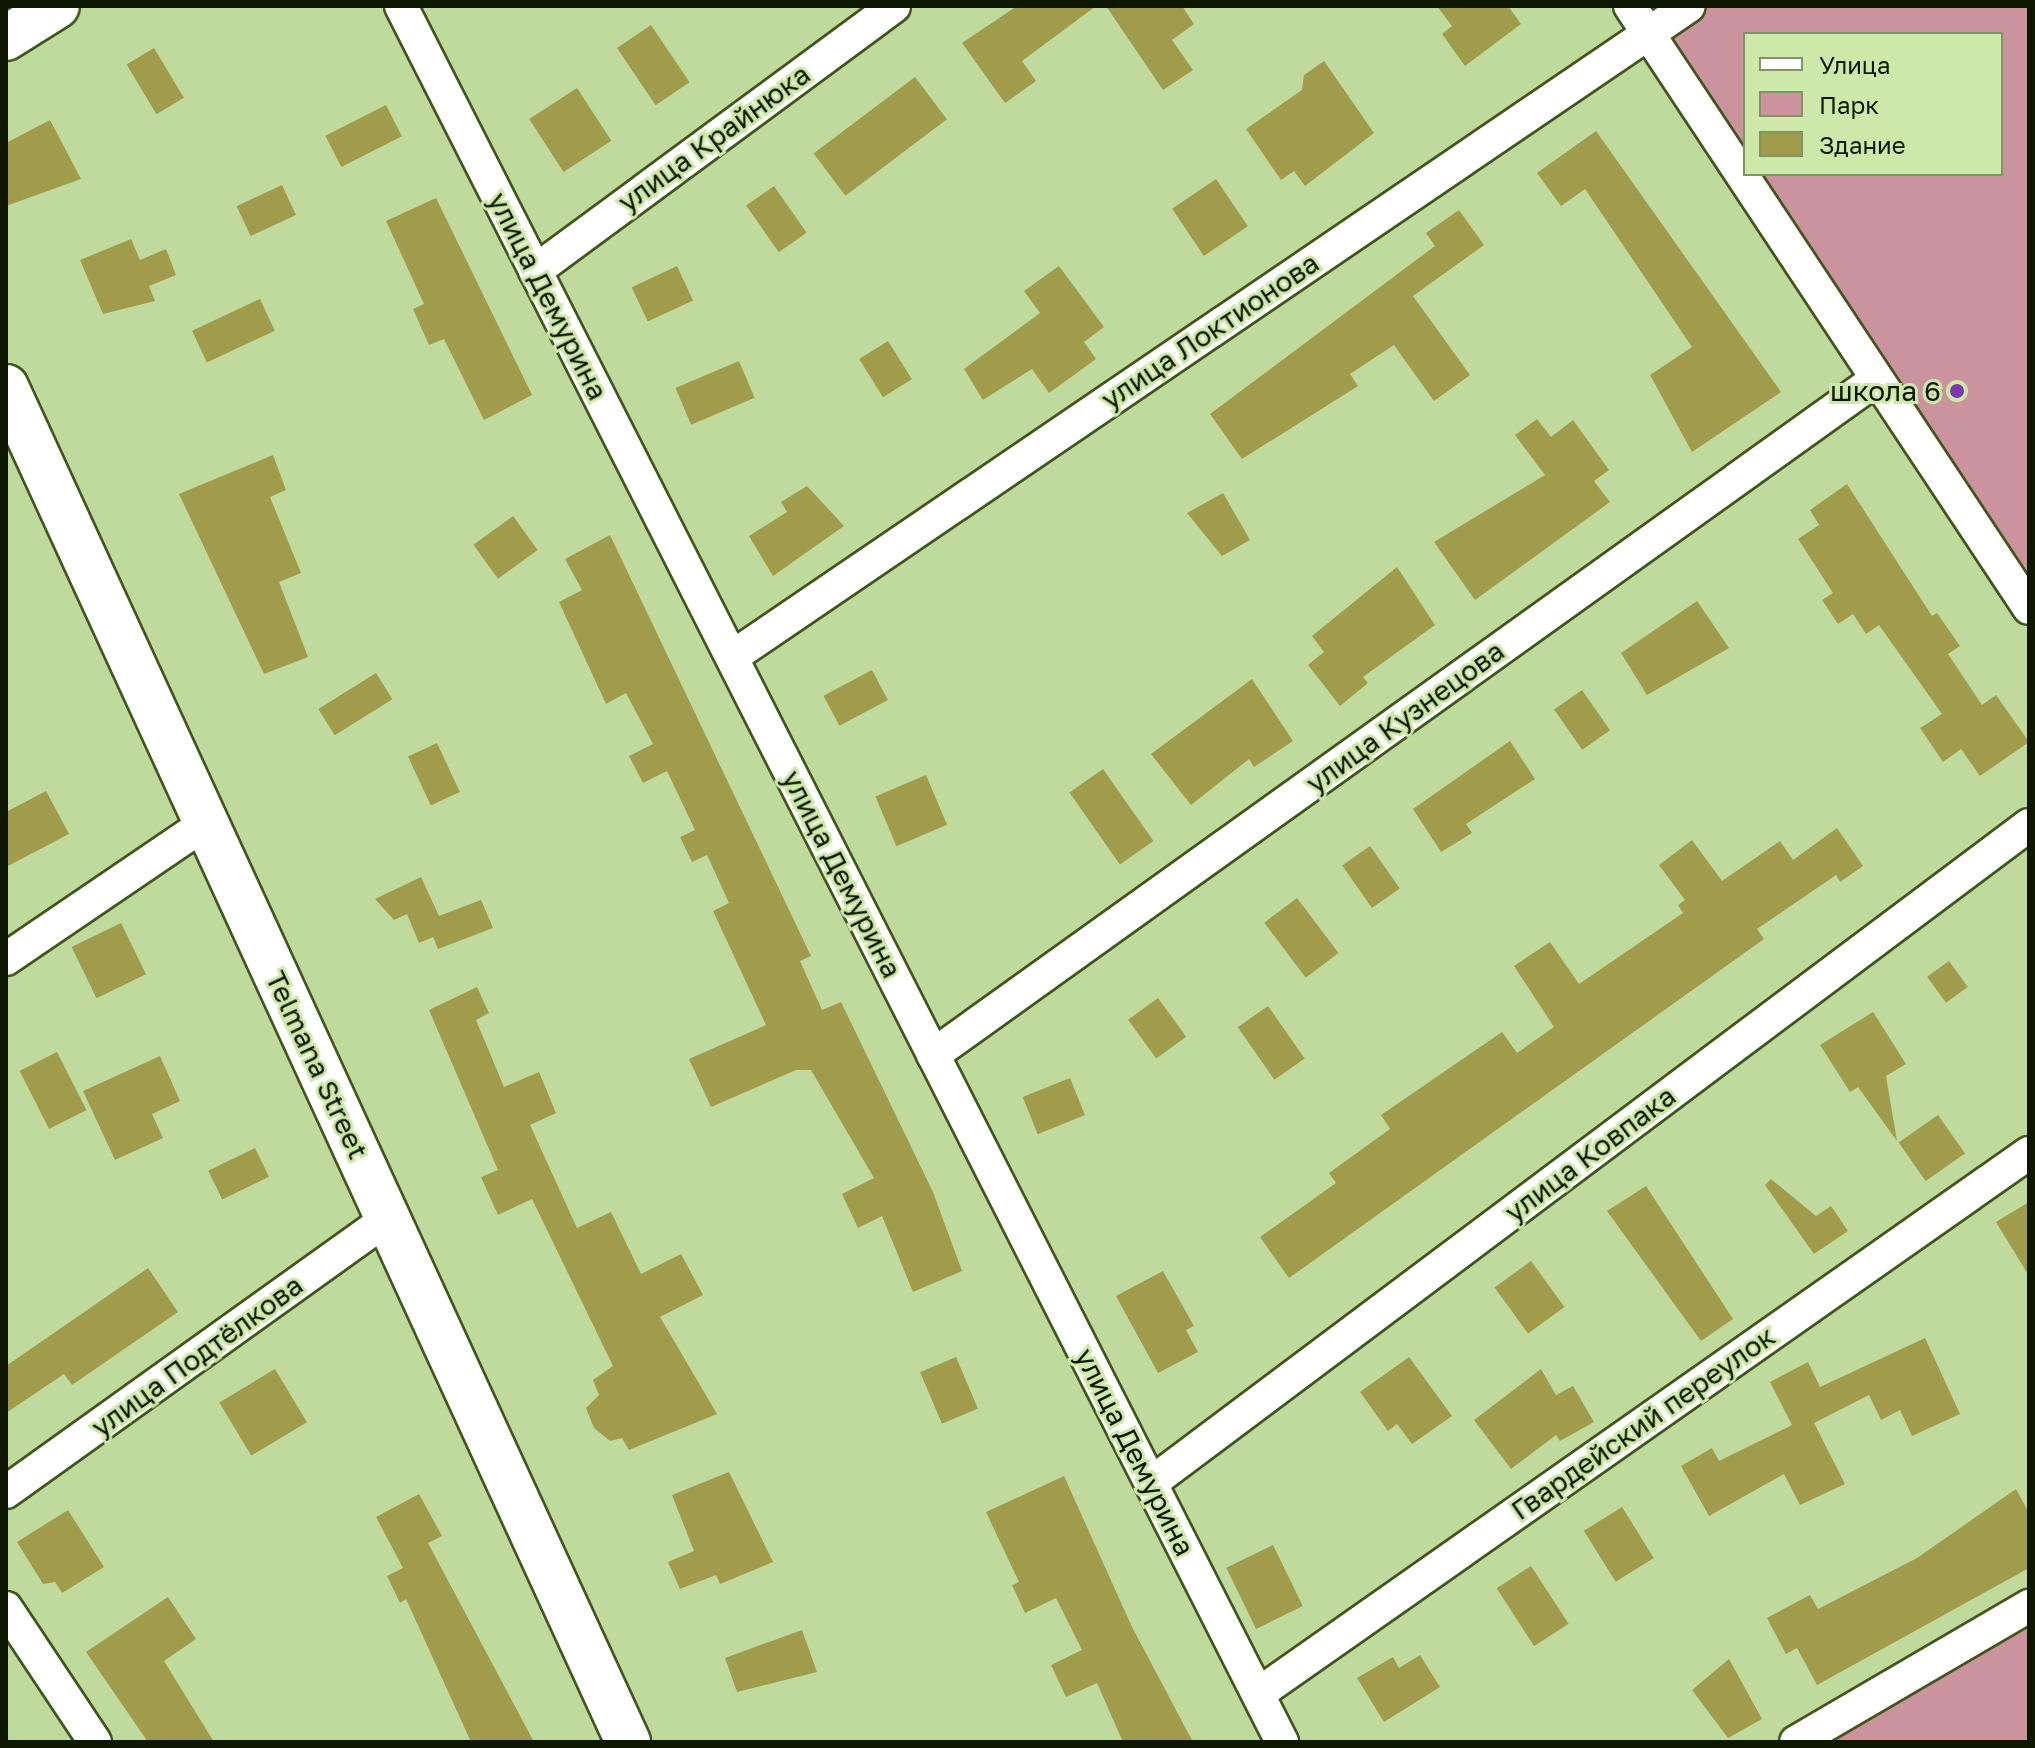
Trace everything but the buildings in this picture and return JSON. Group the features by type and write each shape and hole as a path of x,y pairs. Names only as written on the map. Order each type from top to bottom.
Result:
{"main road":[{"path":"6,38 57,6"},
{"name":"Telmana Street","path":"6,387 628,1742"}],"street":[{"name":"улица Демурина","path":"401,6 1282,1742"},
{"name":"улица Крайнюка","path":"535,271 894,6"},
{"path":"1630,6 2029,608"},
{"name":"улица Локтионова","path":"732,657 1689,6"},
{"name":"улица Кузнецова","path":"933,1055 1877,379"},
{"path":"6,959 206,823"},
{"name":"улица Ковпака","path":"1151,1483 2029,825"},
{"name":"Гвардейский переулок","path":"1258,1694 2029,1153"},
{"name":"улица Подтёлкова","path":"6,1492 388,1219"},
{"path":"1796,1742 2029,1606"},
{"path":"6,1608 95,1742"}],"green space":[{"name":"школа 6","path":"1689,6 2029,6 2029,608 1743,176 2003,176 2003,32 1743,32 1743,176 1649,34"},
{"path":"2029,1606 2029,1742 1796,1742"}],"place":[{"name":"школа 6","path":"1957,391"}]}
